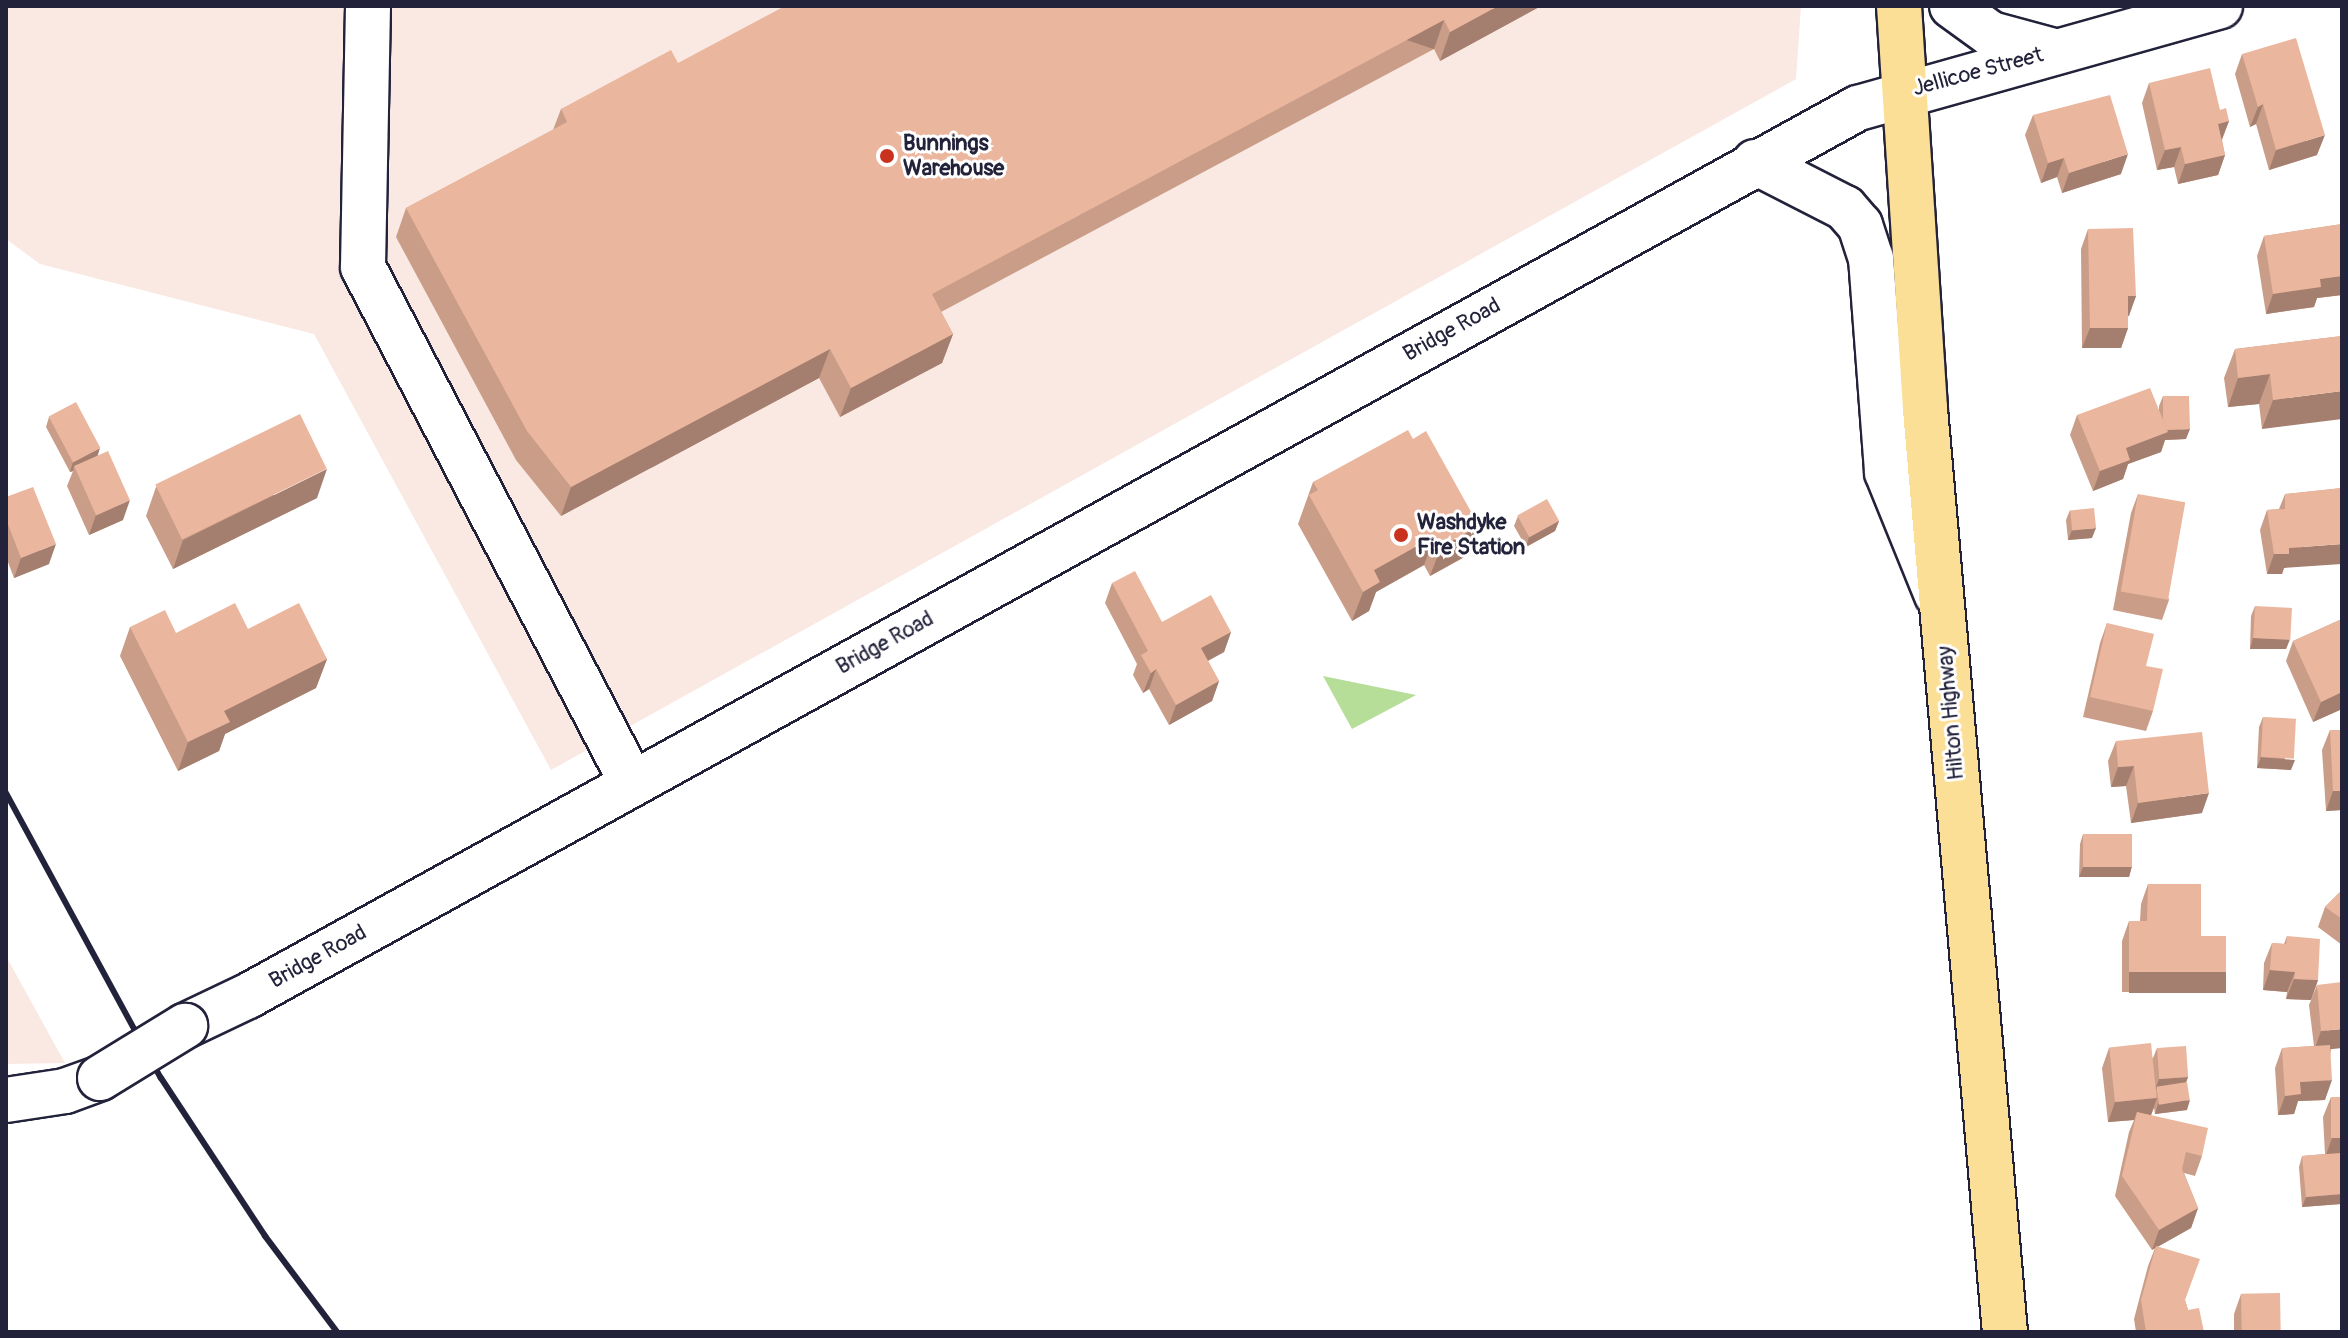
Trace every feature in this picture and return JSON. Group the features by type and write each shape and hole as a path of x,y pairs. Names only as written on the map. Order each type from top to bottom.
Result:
{"highway":[{"name":"Hilton Highway","path":"1899,6 1901,93 1941,606 2005,1332"}],"street":[{"path":"368,6 363,267 632,783"},
{"name":"Jellicoe Street","path":"1952,6 1991,34 2056,51"},
{"name":"Jellicoe Street","path":"1901,93 2220,6"},
{"name":"Bridge Road","path":"6,1100 65,1091 100,1078 185,1026 632,783 1755,162 1858,108 1901,93"},
{"path":"1755,162 1845,208 1860,225 1871,258 1887,472 1941,606"}],"shaded area":[{"path":"6,6 1801,6 1796,79 551,770 314,334 40,264 6,239"},
{"path":"6,956 65,1063 6,1064"}],"green space":[{"path":"1323,676 1416,695 1352,729"}],"building":[{"path":"785,6 1498,6 1450,32 1444,20 932,294 953,334 851,388 830,349 571,487 527,431 406,208 567,122 561,109 671,50 678,63"},
{"path":"2296,38 2325,135 2276,150 2263,104 2258,107 2242,54"},
{"path":"2210,68 2220,110 2226,108 2229,121 2218,124 2225,155 2185,164 2181,147 2165,150 2149,83"},
{"path":"2110,95 2128,154 2069,173 2064,158 2048,163 2033,115"},
{"path":"2342,224 2342,276 2320,279 2321,287 2273,294 2264,236"},
{"path":"2133,228 2136,296 2128,296 2128,328 2090,328 2088,229"},
{"path":"2342,336 2342,391 2273,400 2270,374 2238,378 2235,349"},
{"path":"2150,388 2168,432 2126,448 2130,460 2100,471 2077,415"},
{"path":"2163,396 2189,396 2190,429 2167,430 2163,420"},
{"path":"76,402 100,448 73,462 49,417"},
{"path":"300,414 327,469 182,539 155,485"},
{"path":"1408,430 1413,439 1426,431 1479,526 1441,547 1435,536 1374,570 1380,582 1363,592 1309,495 1318,490 1313,482"},
{"path":"108,451 130,500 96,515 74,466"},
{"path":"33,487 56,544 21,558 6,519 6,497"},
{"path":"2342,488 2342,544 2289,548 2289,554 2274,554 2267,510 2285,509 2285,494"},
{"path":"2138,494 2185,502 2168,600 2121,591"},
{"path":"1547,499 1559,521 1529,537 1517,515"},
{"path":"2094,508 2096,528 2072,530 2070,511"},
{"path":"1135,571 1162,622 1211,595 1231,632 1201,648 1219,681 1176,705 1156,669 1151,673 1141,655 1148,651 1112,583"},
{"path":"235,603 248,629 299,603 327,659 224,711 230,722 188,742 130,627 165,610 176,633"},
{"path":"2255,606 2292,608 2290,640 2253,638"},
{"path":"2342,619 2342,692 2321,702 2293,641"},
{"path":"2107,623 2154,634 2146,666 2163,669 2153,711 2090,697"},
{"path":"2263,717 2296,719 2294,759 2261,757"},
{"path":"2330,730 2342,730 2342,791 2333,791"},
{"path":"2202,732 2209,793 2138,803 2134,766 2118,767 2116,741"},
{"path":"2083,834 2132,834 2132,867 2083,867"},
{"path":"2148,884 2201,884 2201,936 2226,936 2226,972 2129,972 2129,921 2147,921"},
{"path":"2342,890 2342,919 2325,907"},
{"path":"2287,936 2320,939 2318,980 2294,979 2295,972 2270,970 2272,943 2286,944"},
{"path":"2342,982 2342,1029 2321,1031 2317,985"},
{"path":"2151,1043 2157,1098 2115,1102 2109,1047"},
{"path":"2330,1045 2332,1080 2300,1082 2301,1094 2285,1096 2282,1048"},
{"path":"2186,1046 2188,1077 2159,1079 2157,1048"},
{"path":"2187,1082 2190,1100 2159,1105 2156,1087"},
{"path":"2331,1097 2342,1097 2342,1138 2331,1138"},
{"path":"2137,1112 2208,1128 2202,1156 2186,1152 2182,1169 2198,1208 2159,1230 2122,1176"},
{"path":"2340,1153 2342,1194 2306,1197 2302,1156"},
{"path":"2156,1246 2200,1259 2185,1300 2188,1310 2199,1308 2204,1332 2146,1332 2141,1300"},
{"path":"2280,1293 2281,1332 2242,1332 2241,1294"}],"railway":[{"path":"6,793 161,1078 265,1236 337,1332"}],"place":[{"name":"Bunnings Warehouse","path":"887,156"},
{"name":"Washdyke Fire Station","path":"1401,535"}]}
